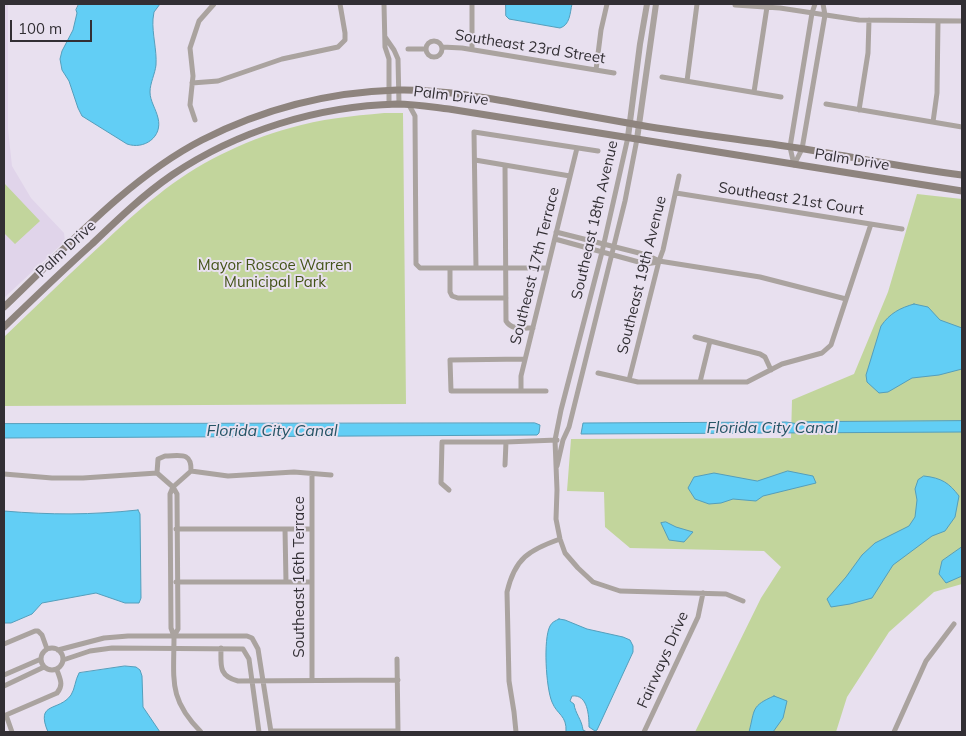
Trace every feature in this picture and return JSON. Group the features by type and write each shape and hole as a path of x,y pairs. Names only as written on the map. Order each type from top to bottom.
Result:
{"main road":[{"name":"Palm Drive","path":"4,307 118,199 167,160 202,140 267,112 316,98 399,90 488,99 639,125 962,175"},
{"name":"Palm Drive","path":"4,327 128,209 172,175 208,154 274,125 328,112 399,104 487,114 962,191"}],"street":[{"path":"195,120 190,105 193,76 190,48 199,21 214,4"},
{"path":"192,82 218,81 282,59 342,45 345,33 340,4"},
{"path":"384,4 385,47 388,59 388,104"},
{"path":"472,4 472,49"},
{"path":"596,70 601,30 607,4"},
{"name":"Southeast 18th Avenue","path":"555,440 604,244 628,137 647,4"},
{"path":"637,139 656,4"},
{"path":"687,81 697,4"},
{"path":"794,165 790,147 815,4"},
{"path":"794,165 802,149 825,15 823,4"},
{"path":"735,5 869,20 962,21"},
{"path":"754,92 766,7"},
{"path":"859,110 868,53 869,20"},
{"path":"933,122 938,88 938,21"},
{"path":"809,30 822,32"},
{"path":"385,36 398,59 399,104"},
{"path":"434,41 442,47 442,52 435,57 428,54 426,49 428,44 434,41"},
{"name":"Southeast 23rd Street","path":"442,47 472,49 614,73"},
{"path":"408,49 426,49"},
{"path":"662,77 781,97"},
{"path":"826,104 962,126"},
{"path":"409,105 415,116 416,264 420,268 547,268"},
{"path":"415,116 421,106"},
{"path":"476,268 474,132 598,151"},
{"name":"Southeast 18th Avenue","path":"563,440 569,427 612,255 637,139"},
{"name":"Southeast 17th Terrace","path":"520,391 521,376 577,148"},
{"path":"475,160 570,176"},
{"path":"505,165 506,321 512,327 533,328"},
{"name":"Southeast 19th Avenue","path":"629,380 663,250 679,176"},
{"name":"Southeast 21st Court","path":"676,193 902,229"},
{"path":"598,373 638,382 747,382 782,364 822,353 831,345 871,224"},
{"path":"556,232 647,255 659,261 760,277 846,299"},
{"path":"555,239 646,264 659,261"},
{"path":"450,268 450,292 452,296 458,298 506,298"},
{"path":"695,337 760,354 765,357 771,370"},
{"path":"700,382 710,341"},
{"path":"525,359 450,360 451,391 546,391"},
{"name":"Fairways Drive","path":"555,440 556,518 560,539 565,552 578,568 593,582 620,591 703,593 698,617 644,732"},
{"path":"448,490 441,483 442,442 563,440"},
{"name":"Fairways Drive","path":"556,470 563,440"},
{"path":"505,465 506,442"},
{"path":"157,473 158,459 165,456 188,457 192,464 191,471 173,488 170,494 171,628 174,636 174,690 183,710 202,732"},
{"path":"191,471 228,476 294,472 331,475"},
{"path":"4,474 52,478 83,478 157,473 173,488 178,494 178,629 174,636"},
{"name":"Southeast 16th Terrace","path":"312,474 312,680"},
{"path":"285,529 286,582"},
{"path":"170,530 312,529"},
{"path":"516,732 509,682 507,592 509,583 521,560 530,552 560,539"},
{"path":"171,582 312,582"},
{"path":"703,593 726,594 743,601"},
{"path":"894,732 926,661 954,624"},
{"path":"4,644 30,632 38,631 42,635 47,649"},
{"path":"4,675 40,658 47,649 58,650 104,638 247,636 252,638 258,649 271,732 398,732 398,659"},
{"path":"63,660 90,651 112,648 243,649 249,659 260,732"},
{"path":"221,648 222,670 225,676 238,681 398,680"},
{"path":"40,658 44,667 56,670 61,666 63,660 62,654 58,650"},
{"path":"29,664 32,673"},
{"path":"4,686 44,667"},
{"path":"12,732 6,715 57,693 61,682 56,670"}],"shaded area":[{"path":"4,4 8,4 8,129 12,166 31,198 64,233 65,241 4,298"}],"green space":[{"name":"Mayor Roscoe Warren Municipal Park","path":"384,113 403,113 406,404 4,406 4,337 122,226 158,195 204,164 272,133 313,122"},
{"path":"5,184 40,221 15,244 4,233"},
{"path":"917,194 962,199 962,584 934,592 889,632 847,697 836,732 695,732 761,598 781,567 764,551 630,548 605,527 604,492 567,491 571,439 791,438 792,400 854,374 888,292"}],"water":[{"path":"79,4 160,4 154,12 153,19 156,65 150,92 159,125 155,136 146,143 140,145 127,144 82,116 78,108 69,81 62,70 60,59 73,30 76,10"},
{"path":"506,4 572,4 568,21 560,28 509,19 506,16"},
{"path":"914,304 928,307 940,320 962,328 962,369 939,375 912,378 888,392 879,393 867,382 866,375 881,326 896,312"},
{"name":"Florida City Canal","path":"962,421 962,432 581,434 583,423 786,422 799,424 801,422"},
{"name":"Florida City Canal","path":"535,423 540,425 537,435 4,438 4,424"},
{"path":"788,471 813,476 816,483 763,496 756,501 733,499 709,504 695,499 688,488 694,477 714,473 757,481"},
{"path":"924,476 936,478 944,482 959,496 955,517 945,531 932,536 893,565 872,598 831,607 827,599 862,555 875,543 909,526 915,517 917,500 915,489 918,480"},
{"path":"138,510 140,514 141,598 139,603 125,603 96,593 42,603 32,614 11,623 4,623 4,511 71,514"},
{"path":"666,522 693,532 684,542 669,540 661,523"},
{"path":"962,547 962,576 946,583 939,574 942,561"},
{"path":"559,619 587,629 623,637 630,640 633,646 633,652 595,731 589,727 589,717 581,698 572,696 570,701 574,704 583,730 587,732 566,732 565,722 552,702 547,675 546,652 550,626"},
{"path":"125,666 136,667 140,670 142,676 143,707 160,732 48,732 44,716 46,711 61,704 71,695 79,673"},
{"path":"774,696 787,701 783,718 773,732 749,732 755,709 761,703"}]}
